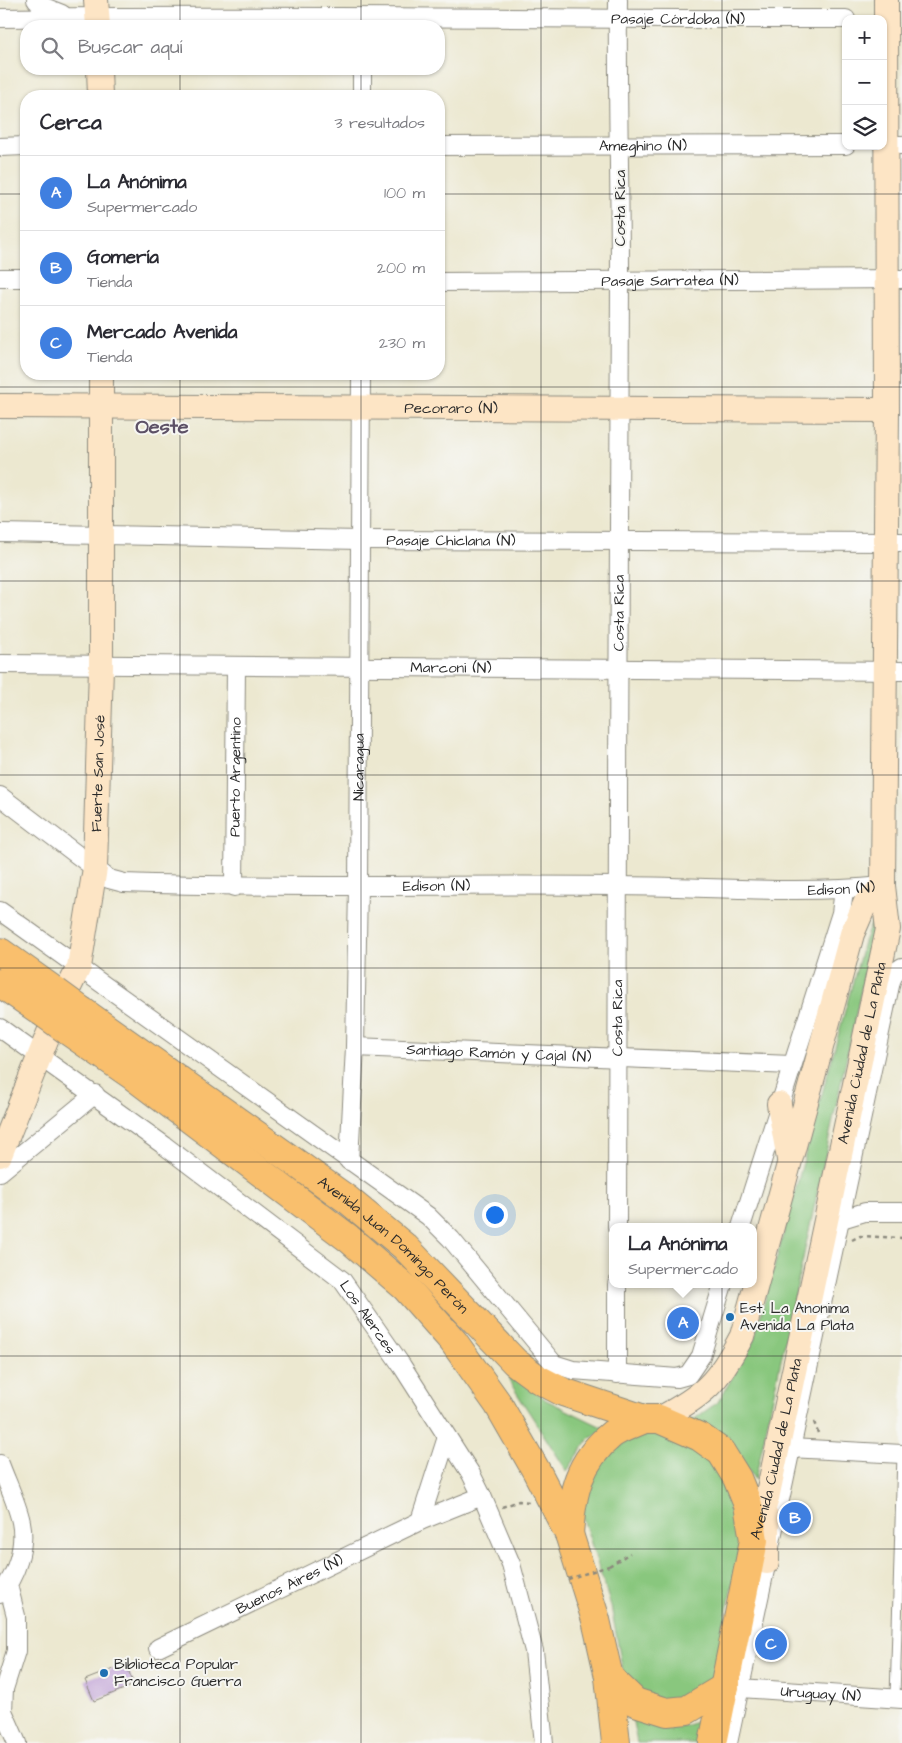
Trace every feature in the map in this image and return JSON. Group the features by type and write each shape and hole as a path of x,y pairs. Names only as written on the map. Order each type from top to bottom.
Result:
{"highway":[{"name":"Avenida Juan Domingo Perón","path":"0,952 49,1002 75,1021 348,1200 405,1247 515,1362 538,1379 564,1392 651,1419 700,1437 721,1452 737,1478 748,1505 761,1551"},
{"name":"Avenida Juan Domingo Perón","path":"0,982 49,1002"},
{"name":"Avenida Juan Domingo Perón","path":"75,1021 133,1076 348,1238 406,1288 453,1341 498,1404 537,1472 568,1534"},
{"path":"616,1743 609,1677 596,1620 568,1534 572,1496 582,1469 613,1434 651,1419"},
{"name":"Avenida Ciudad de La Plata","path":"713,1743 732,1688 761,1551"},
{"path":"609,1677 635,1702 666,1712 687,1710 732,1688"}],"street":[{"path":"36,0 58,14 97,14"},
{"name":"Costa Rica","path":"617,1223 616,886 619,667 618,407 620,281 618,0"},
{"name":"Avenida Ciudad de La Plata","path":"761,1551 767,1498 888,929 892,886 894,279 885,13"},
{"name":"Pasaje Córdoba (N)","path":"0,18 97,14 362,14 618,20 842,19"},
{"path":"99,75 100,90"},
{"path":"362,75 362,90"},
{"name":"Ameghino (N)","path":"445,146 620,144 842,145"},
{"path":"0,147 20,146"},
{"path":"0,278 20,278"},
{"name":"Pasaje Sarratea (N)","path":"445,282 894,279"},
{"name":"Fuerte San José","path":"0,1155 40,1055 79,967 95,868 101,667 101,380"},
{"name":"Nicaragua","path":"349,1161 355,1047 358,887 361,380"},
{"name":"Pecoraro (N)","path":"0,406 618,407 895,410"},
{"name":"Pasaje Chiclana (N)","path":"0,533 360,540 894,542"},
{"name":"Marconi (N)","path":"0,664 101,667 619,667 894,670"},
{"name":"Puerto Argentino","path":"234,887 236,667"},
{"name":"Edison (N)","path":"0,796 109,879 124,883 234,887 616,886 844,890 892,886"},
{"path":"757,1284 791,1166 852,934 865,904 892,886"},
{"path":"742,1223 841,913 844,890"},
{"path":"0,910 428,1216 451,1239 519,1325 554,1364 573,1370 617,1374 677,1378 688,1375 701,1356 722,1288"},
{"name":"Avenida Ciudad de La Plata","path":"761,1551 790,1448 842,1220 891,982 898,970"},
{"name":"Los Alerces","path":"0,1028 95,1094 268,1222 342,1280 402,1366 485,1504 511,1564 534,1651 544,1743"},
{"name":"Santiago Ramón y Cajal (N)","path":"355,1047 791,1065"},
{"path":"0,1172 95,1094"},
{"path":"779,1104 791,1166"},
{"path":"816,1266 842,1220 865,1212 902,1212"},
{"path":"617,1288 617,1374"},
{"path":"651,1419 684,1406 711,1386 726,1367 742,1336 756,1288"},
{"path":"420,1521 446,1437"},
{"path":"790,1448 902,1454"},
{"path":"0,1464 21,1523 20,1554 4,1590 16,1616 16,1651 4,1689 3,1711 17,1743"},
{"name":"Buenos Aires (N)","path":"158,1648 420,1521 485,1504"},
{"name":"Avenida Ciudad de La Plata","path":"728,1743 732,1688"},
{"name":"Uruguay (N)","path":"732,1688 899,1699"}],"lane":[{"path":"899,1699 902,1454"}],"path":[{"path":"847,1243 860,1236 902,1238"},
{"path":"813,1420 818,1434"},
{"path":"485,1504 520,1500 531,1502"},
{"path":"565,1572 568,1580 609,1566 630,1553"}],"green space":[{"path":"875,915 870,949 755,1480 743,1462 690,1422 718,1402 754,1340 864,942"},
{"path":"511,1370 546,1400 606,1429 589,1439 567,1471 509,1381"},
{"path":"649,1429 686,1444 712,1465 728,1485 744,1529 711,1686 672,1706 625,1683 611,1606 580,1509 585,1489 604,1459 629,1439"},
{"path":"632,1717 659,1725 678,1726 696,1722 704,1717 699,1743 637,1743"}],"building":[{"path":"126,1664 134,1685 94,1701 85,1680"}],"place":[{"name":"Est. La Anonima Avenida La Plata","path":"730,1317"},
{"name":"La Anónima","path":"683,1323"},
{"name":"Gomería","path":"795,1518"},
{"name":"Mercado Avenida","path":"771,1644"},
{"name":"Biblioteca Popular Francisco Guerra","path":"104,1673"}],"district":[{"name":"Oeste","path":"162,427"}]}
